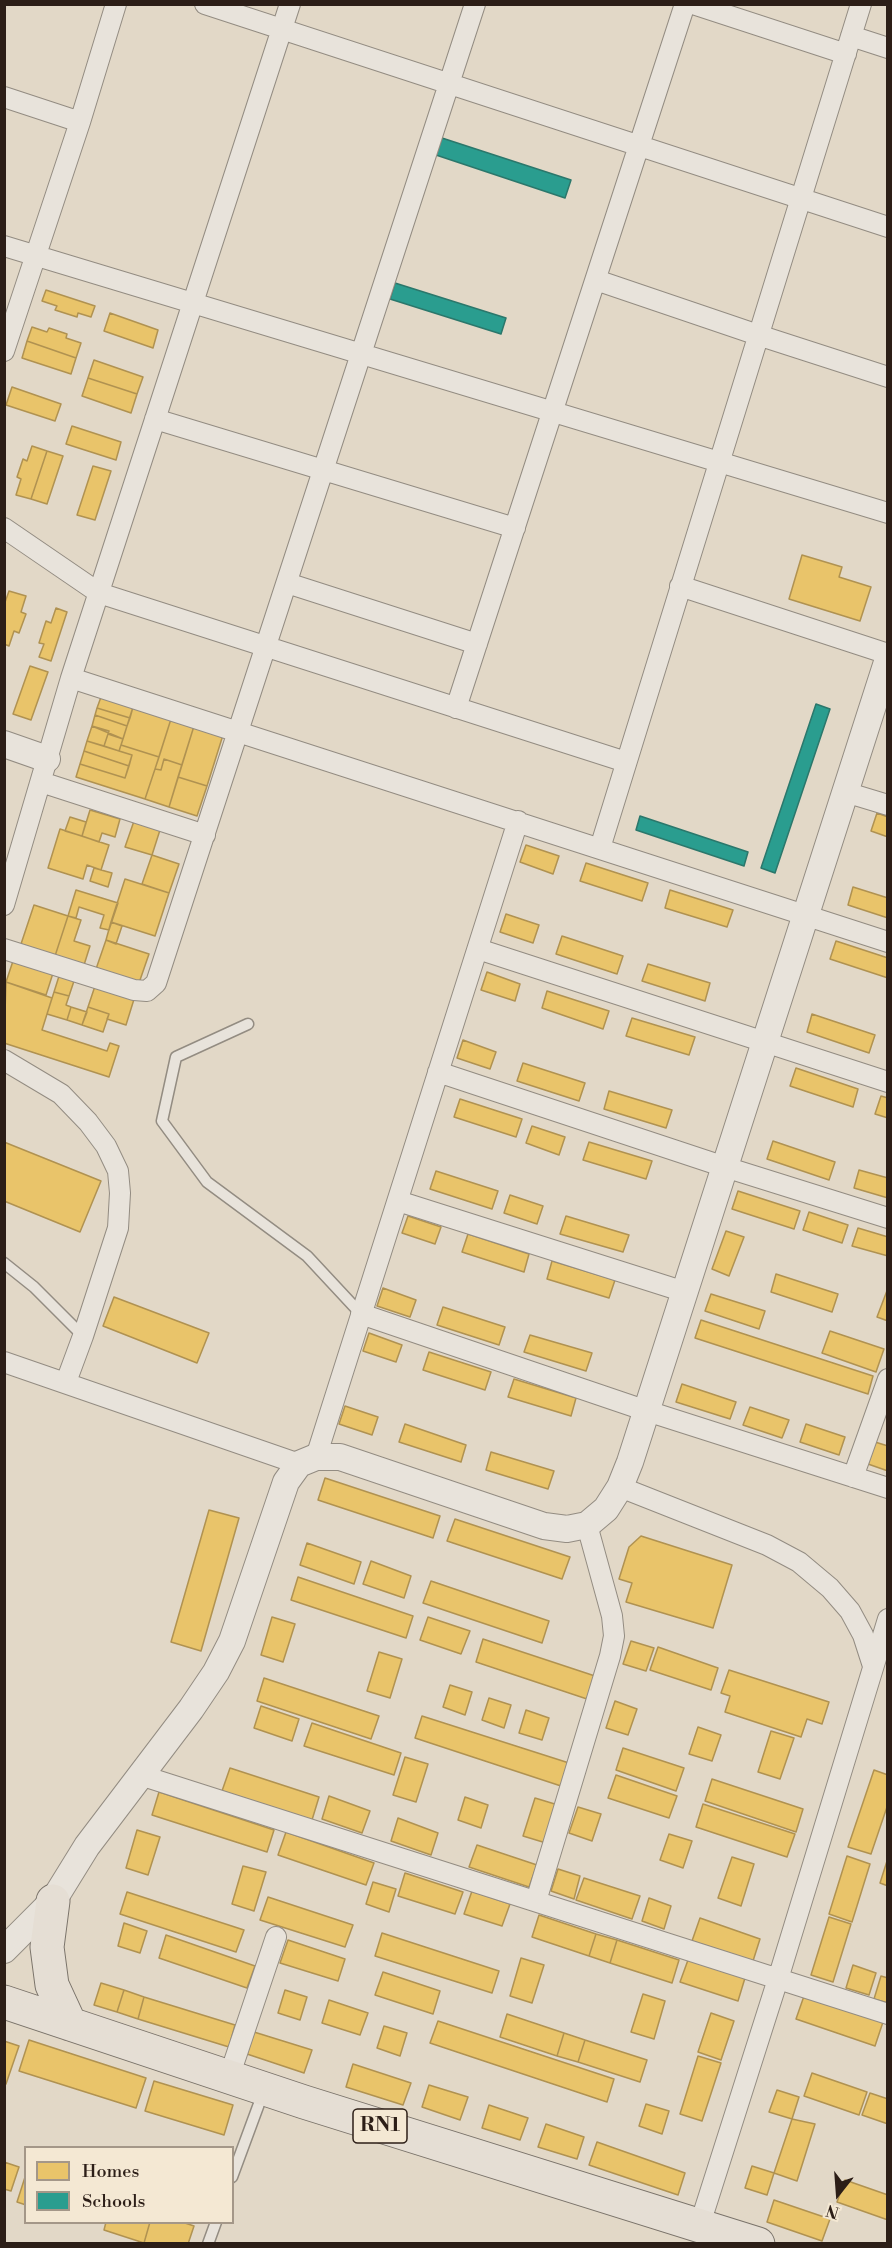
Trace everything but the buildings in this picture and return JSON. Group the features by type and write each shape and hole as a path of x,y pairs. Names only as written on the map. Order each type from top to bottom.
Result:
{"highway":[{"path":"52,1900 47,1947 52,1985 70,2024"},
{"name":"RN1","path":"4,2002 229,2077 653,2211 698,2229 758,2244"}],"street":[{"path":"4,351 80,122 116,4"},
{"path":"204,4 888,227"},
{"path":"5,903 11,856 44,771 71,678 290,4"},
{"path":"4,949 134,990 147,991 156,983 475,4"},
{"path":"456,708 685,4"},
{"path":"693,4 848,45 888,48"},
{"path":"600,848 861,4"},
{"path":"4,97 80,122"},
{"path":"4,246 888,513"},
{"path":"596,280 888,377"},
{"path":"155,419 515,528"},
{"path":"4,528 99,593 626,762"},
{"path":"287,583 477,644"},
{"path":"4,1362 152,1414 307,1460 340,1457 544,1526 567,1529 587,1525 606,1509 620,1487 647,1411 888,656 680,586"},
{"path":"71,678 888,942"},
{"path":"4,744 44,771 205,835"},
{"path":"845,792 888,805"},
{"path":"4,1950 52,1900 87,1846 191,1709 216,1672 232,1641 286,1482 307,1460 362,1314 518,821"},
{"path":"478,949 888,1082"},
{"path":"4,1060 61,1095 88,1122 106,1146 118,1171 120,1193 118,1228 66,1382"},
{"path":"438,1072 888,1218"},
{"path":"398,1201 685,1292"},
{"path":"362,1314 647,1411 888,1488"},
{"path":"853,1477 888,1379"},
{"path":"620,1487 767,1545 799,1562 830,1588 850,1611 863,1635 873,1666"},
{"path":"536,1901 601,1688 614,1636 612,1616 587,1525"},
{"path":"698,2229 778,1979 888,1619"},
{"path":"140,1775 888,2014"},
{"path":"229,2077 276,1937"}],"lane":[{"path":"248,1024 176,1057 162,1121 207,1182 307,1256 362,1314"},
{"path":"4,1263 34,1287 83,1336"},
{"path":"234,2172 265,2088"},
{"path":"208,2244 216,2224"}]}
